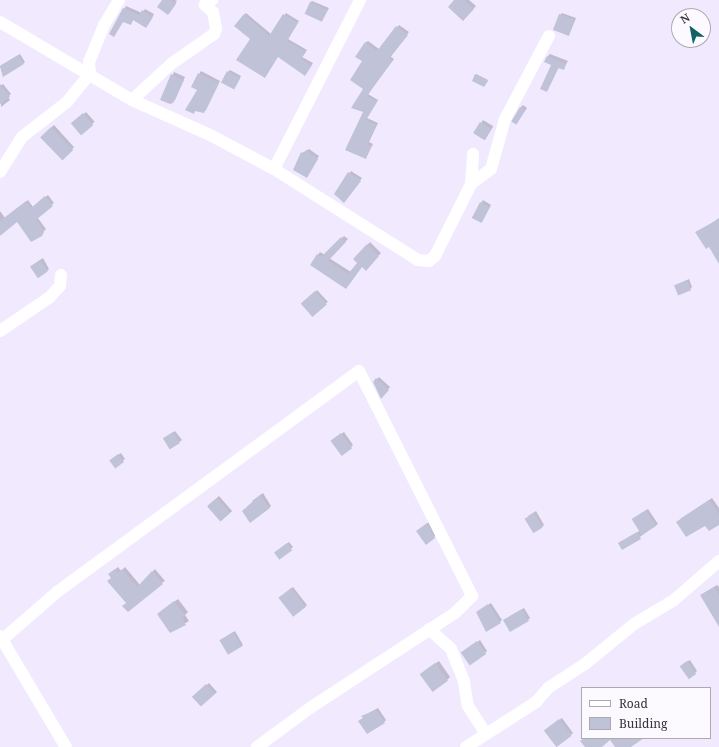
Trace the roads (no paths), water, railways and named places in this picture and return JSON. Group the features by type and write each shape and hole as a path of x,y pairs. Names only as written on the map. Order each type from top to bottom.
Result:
{"street":[{"path":"0,172 22,137 62,106 90,74 89,62 104,25 119,0"},
{"path":"274,169 360,0"},
{"path":"132,100 171,64 214,34 216,29 213,12 204,2"},
{"path":"0,22 132,100 212,136 274,169 418,260 429,261 435,256 471,184 473,154"},
{"path":"471,184 491,169 505,119 549,36"},
{"path":"0,331 50,296 60,286 61,275"},
{"path":"66,747 1,637 57,592 359,371 472,596 454,613 292,720 257,747"},
{"path":"466,747 485,732 536,702 548,688 585,664 634,624 674,600 719,562"},
{"path":"429,629 451,649 464,682 468,706 485,732"}]}
